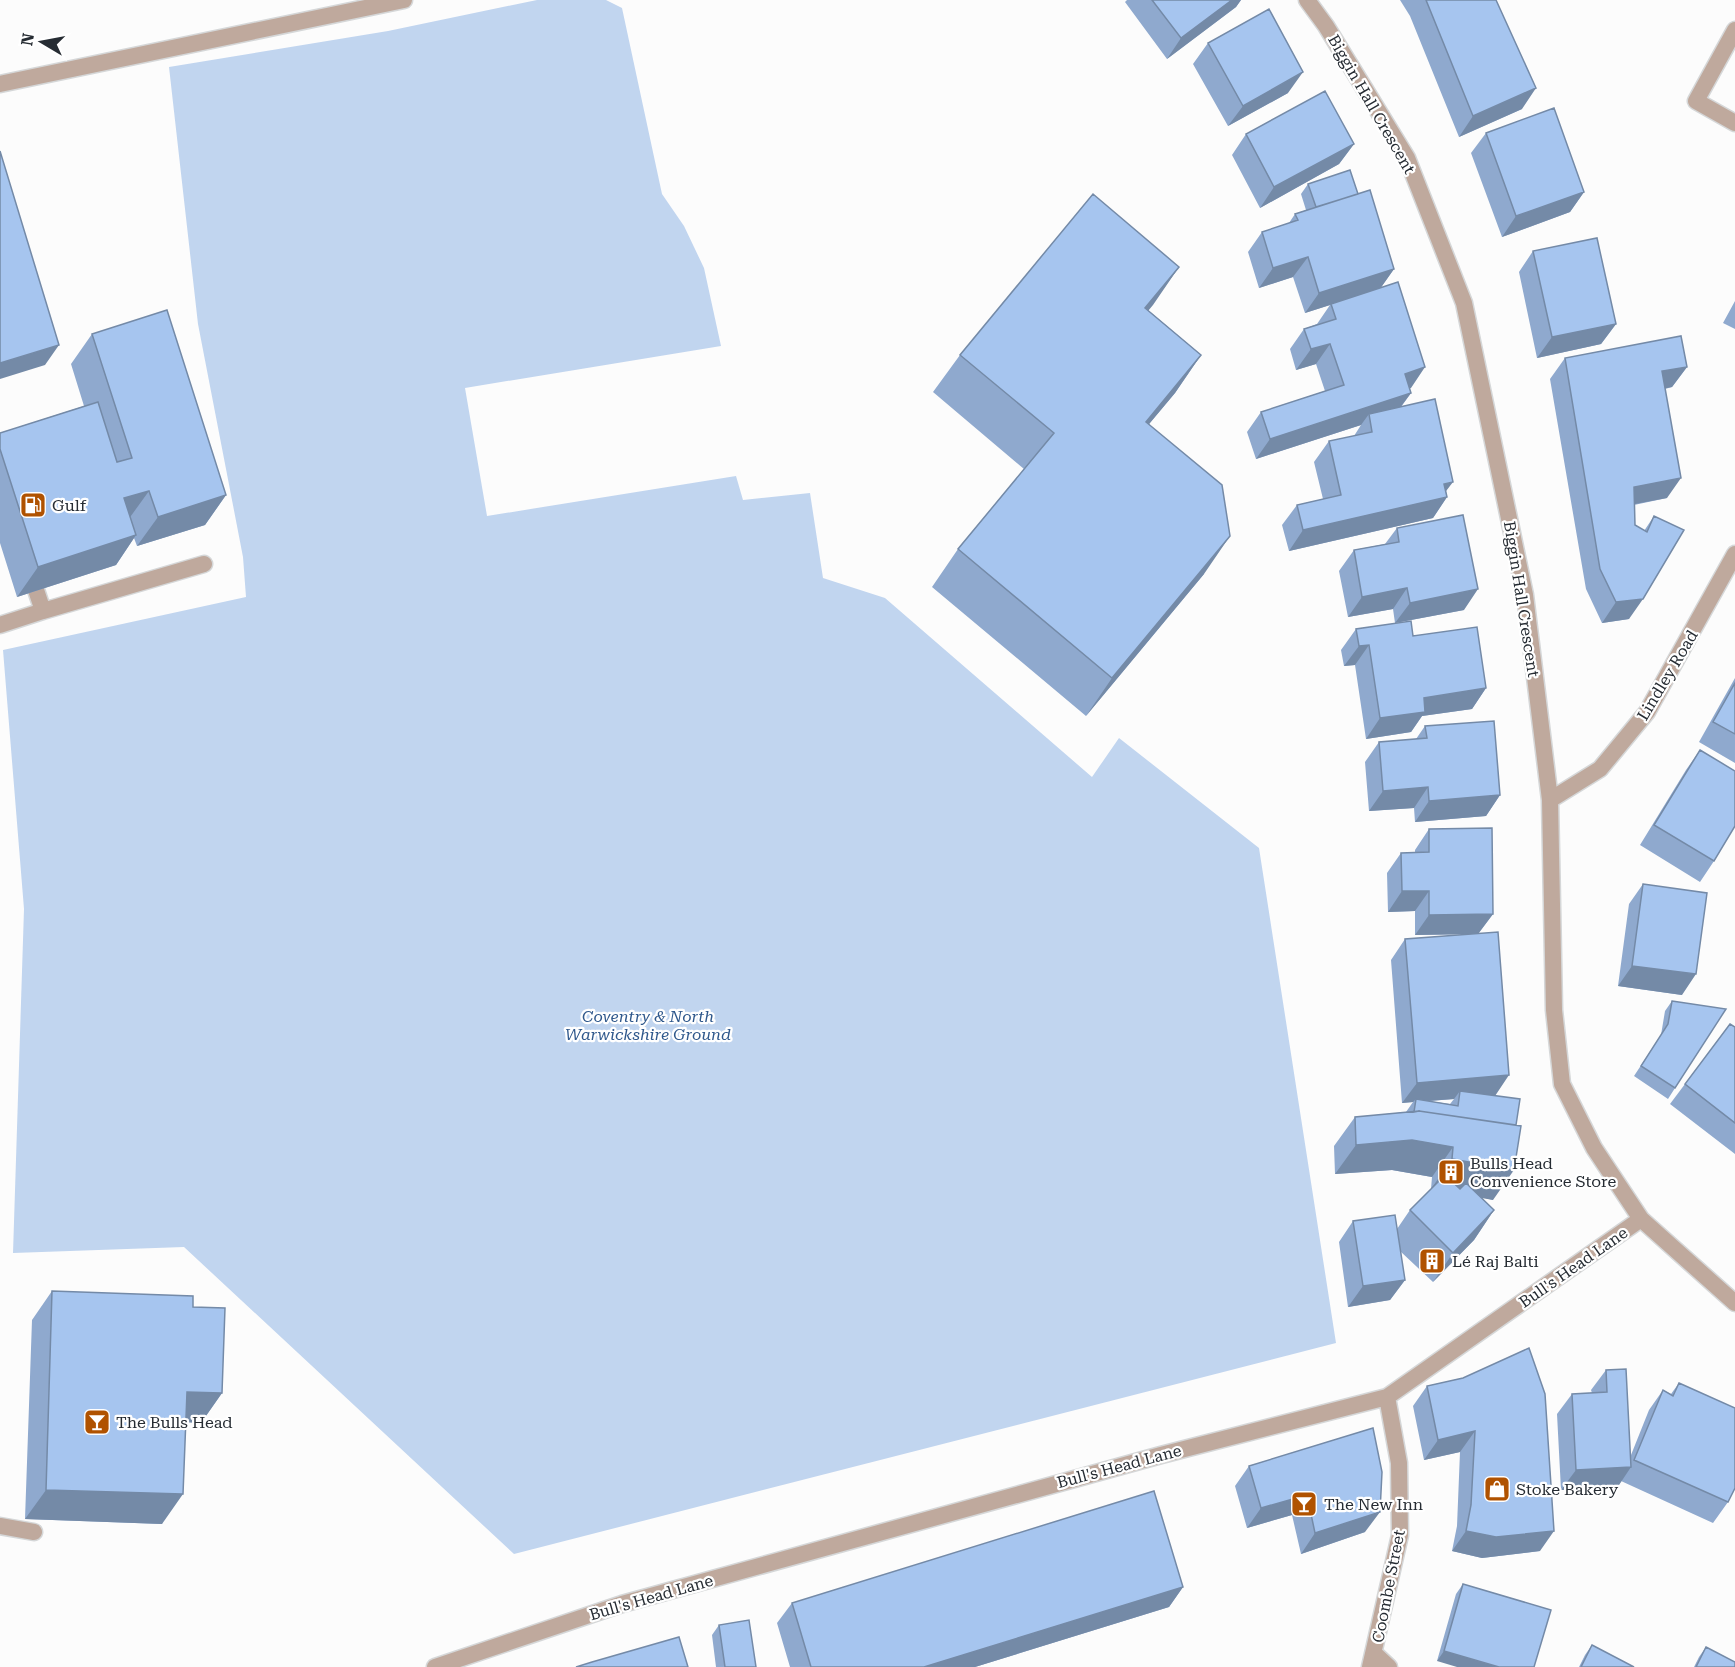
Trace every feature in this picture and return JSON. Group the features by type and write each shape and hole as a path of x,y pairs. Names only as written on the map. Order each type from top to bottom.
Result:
{"street":[{"path":"0,84 404,0"},
{"name":"Biggin Hall Crescent","path":"1307,0 1326,26 1407,158 1464,303 1525,595 1550,800 1554,1010 1562,1084 1594,1148 1641,1220"},
{"path":"1735,30 1696,101 1735,123"},
{"name":"Lindley Road","path":"1550,800 1600,770 1647,712 1735,554"},
{"path":"25,557 43,611"},
{"path":"0,625 204,564"},
{"name":"Bull's Head Lane","path":"435,1667 622,1604 1161,1455 1387,1397 1641,1220 1735,1304"},
{"name":"Coombe Street","path":"1372,1660 1400,1535 1399,1463 1387,1397"},
{"path":"0,1526 34,1532"},
{"path":"1372,1660 1389,1667"}],"green space":[{"name":"Coventry & North Warwickshire Ground","path":"537,0 606,0 622,8 662,194 684,226 704,268 721,346 465,388 487,516 736,476 743,500 810,493 823,578 885,598 1092,777 1119,738 1259,848 1336,1343 514,1554 184,1247 13,1253 24,909 3,650 246,597 243,557 198,324 169,67 388,31"}],"building":[{"path":"1152,0 1232,0 1181,38"},
{"path":"1426,0 1496,0 1536,88 1473,116"},
{"path":"1269,9 1303,72 1243,106 1208,43"},
{"path":"1325,91 1354,144 1274,187 1246,134"},
{"path":"1554,108 1584,192 1516,216 1486,133"},
{"path":"0,151 59,345 0,363"},
{"path":"1350,170 1358,194 1316,207 1308,184"},
{"path":"1370,190 1394,269 1319,293 1308,257 1273,268 1262,232 1298,220 1295,214"},
{"path":"1093,194 1179,267 1145,308 1201,355 1146,422 1222,485 1230,536 1112,678 958,549 1054,433 960,355"},
{"path":"1597,238 1616,324 1552,337 1533,251"},
{"path":"1398,282 1425,367 1405,374 1411,393 1270,439 1261,412 1344,385 1330,344 1311,349 1304,329 1336,319 1331,304"},
{"path":"167,310 226,495 158,517 149,491 124,498 136,535 38,567 0,449 0,433 98,402 117,462 132,458 92,334"},
{"path":"1681,336 1687,367 1662,371 1681,478 1634,487 1635,525 1647,532 1654,516 1684,530 1643,599 1616,602 1600,569 1565,358"},
{"path":"1435,399 1453,482 1444,484 1447,497 1303,530 1297,505 1341,495 1329,441 1372,432 1369,414"},
{"path":"1463,515 1478,589 1410,603 1407,588 1362,597 1354,550 1399,542 1397,528"},
{"path":"1411,621 1413,636 1477,627 1486,688 1424,698 1425,712 1380,718 1369,645 1359,646 1356,629"},
{"path":"1735,683 1735,734 1713,722"},
{"path":"1494,721 1500,795 1429,801 1428,787 1383,791 1379,742 1427,738 1425,726"},
{"path":"1700,750 1735,771 1735,826 1714,861 1654,825"},
{"path":"1492,828 1493,914 1429,915 1429,891 1402,891 1401,853 1429,852 1429,829"},
{"path":"1643,884 1707,893 1696,974 1632,966"},
{"path":"1498,932 1509,1075 1417,1083 1405,939"},
{"path":"1672,1001 1726,1009 1675,1088 1641,1066 1668,1024"},
{"path":"1730,1024 1735,1027 1735,1123 1685,1084"},
{"path":"1460,1091 1520,1099 1516,1125 1414,1112 1416,1099 1458,1106"},
{"path":"1419,1111 1521,1126 1514,1170 1452,1159 1453,1147 1412,1140 1356,1145 1355,1117"},
{"path":"1445,1175 1460,1189 1466,1183 1494,1210 1453,1253 1410,1210"},
{"path":"1395,1215 1405,1280 1363,1286 1353,1221"},
{"name":"The Bulls Head","path":"52,1291 193,1296 193,1307 225,1308 222,1393 187,1392 183,1494 46,1490"},
{"name":"Stoke Bakery","path":"1529,1348 1545,1394 1554,1531 1496,1537 1466,1531 1471,1505 1475,1431 1438,1440 1427,1386 1463,1378"},
{"path":"1626,1369 1631,1467 1576,1470 1572,1394 1607,1392 1606,1370"},
{"path":"1679,1383 1735,1408 1735,1488 1728,1502 1634,1460 1663,1390 1673,1396"},
{"name":"The New Inn","path":"1373,1428 1382,1472 1380,1512 1315,1533 1307,1495 1261,1508 1249,1466"},
{"path":"1154,1491 1183,1587 924,1667 811,1667 792,1603"},
{"path":"1463,1584 1551,1610 1534,1667 1499,1667 1444,1651"},
{"path":"749,1620 756,1667 725,1667 719,1625"},
{"path":"679,1637 688,1667 576,1667 592,1662"},
{"path":"1592,1645 1634,1667 1581,1667"},
{"path":"1706,1647 1735,1662 1735,1667 1696,1667"}],"place":[{"name":"Gulf","path":"33,505"},
{"name":"Bulls Head Convenience Store","path":"1451,1172"},
{"name":"Lé Raj Balti","path":"1432,1261"},
{"name":"The Bulls Head","path":"97,1422"},
{"name":"Stoke Bakery","path":"1497,1489"},
{"name":"The New Inn","path":"1304,1504"}]}
